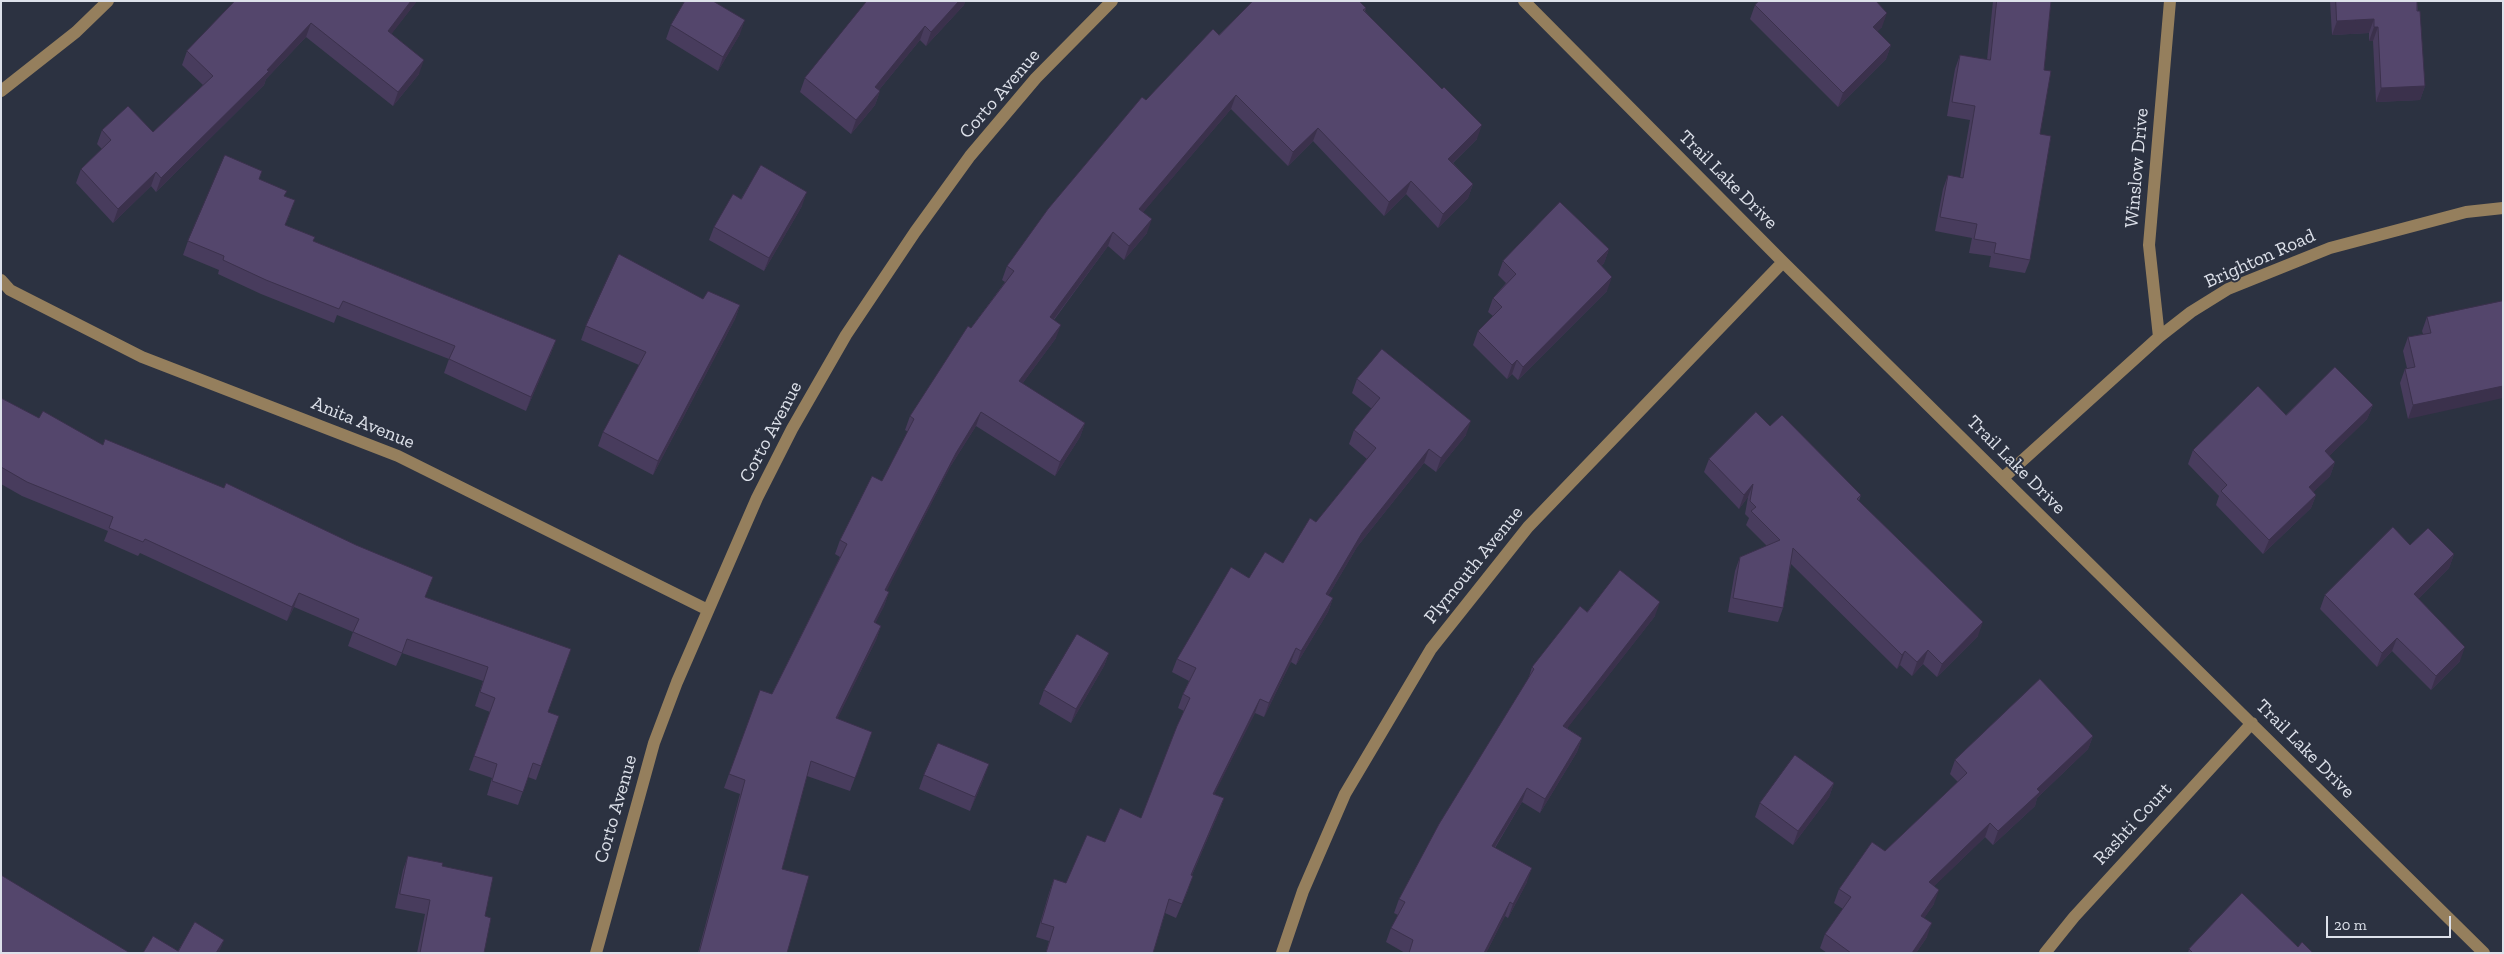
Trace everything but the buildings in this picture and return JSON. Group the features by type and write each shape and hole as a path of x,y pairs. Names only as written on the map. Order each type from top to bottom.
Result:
{"street":[{"path":"1,91 76,32 108,1"},
{"name":"Corto Avenue","path":"596,953 654,743 677,682 756,498 792,429 857,320 915,232 970,156 1036,78 1112,1"},
{"name":"Trail Lake Drive","path":"1524,1 1783,262 2484,953"},
{"name":"Winslow Drive","path":"2159,338 2149,245 2170,1"},
{"name":"Brighton Road","path":"2003,478 2159,338 2191,312 2228,289 2330,248 2466,212 2503,208"},
{"name":"Plymouth Avenue","path":"1282,953 1303,891 1345,794 1431,649 1528,527 1783,262"},
{"name":"Anita Avenue","path":"1,280 10,290 142,357 398,456 708,610"},
{"name":"Rashti Court","path":"2045,953 2074,916 2252,723"}]}
